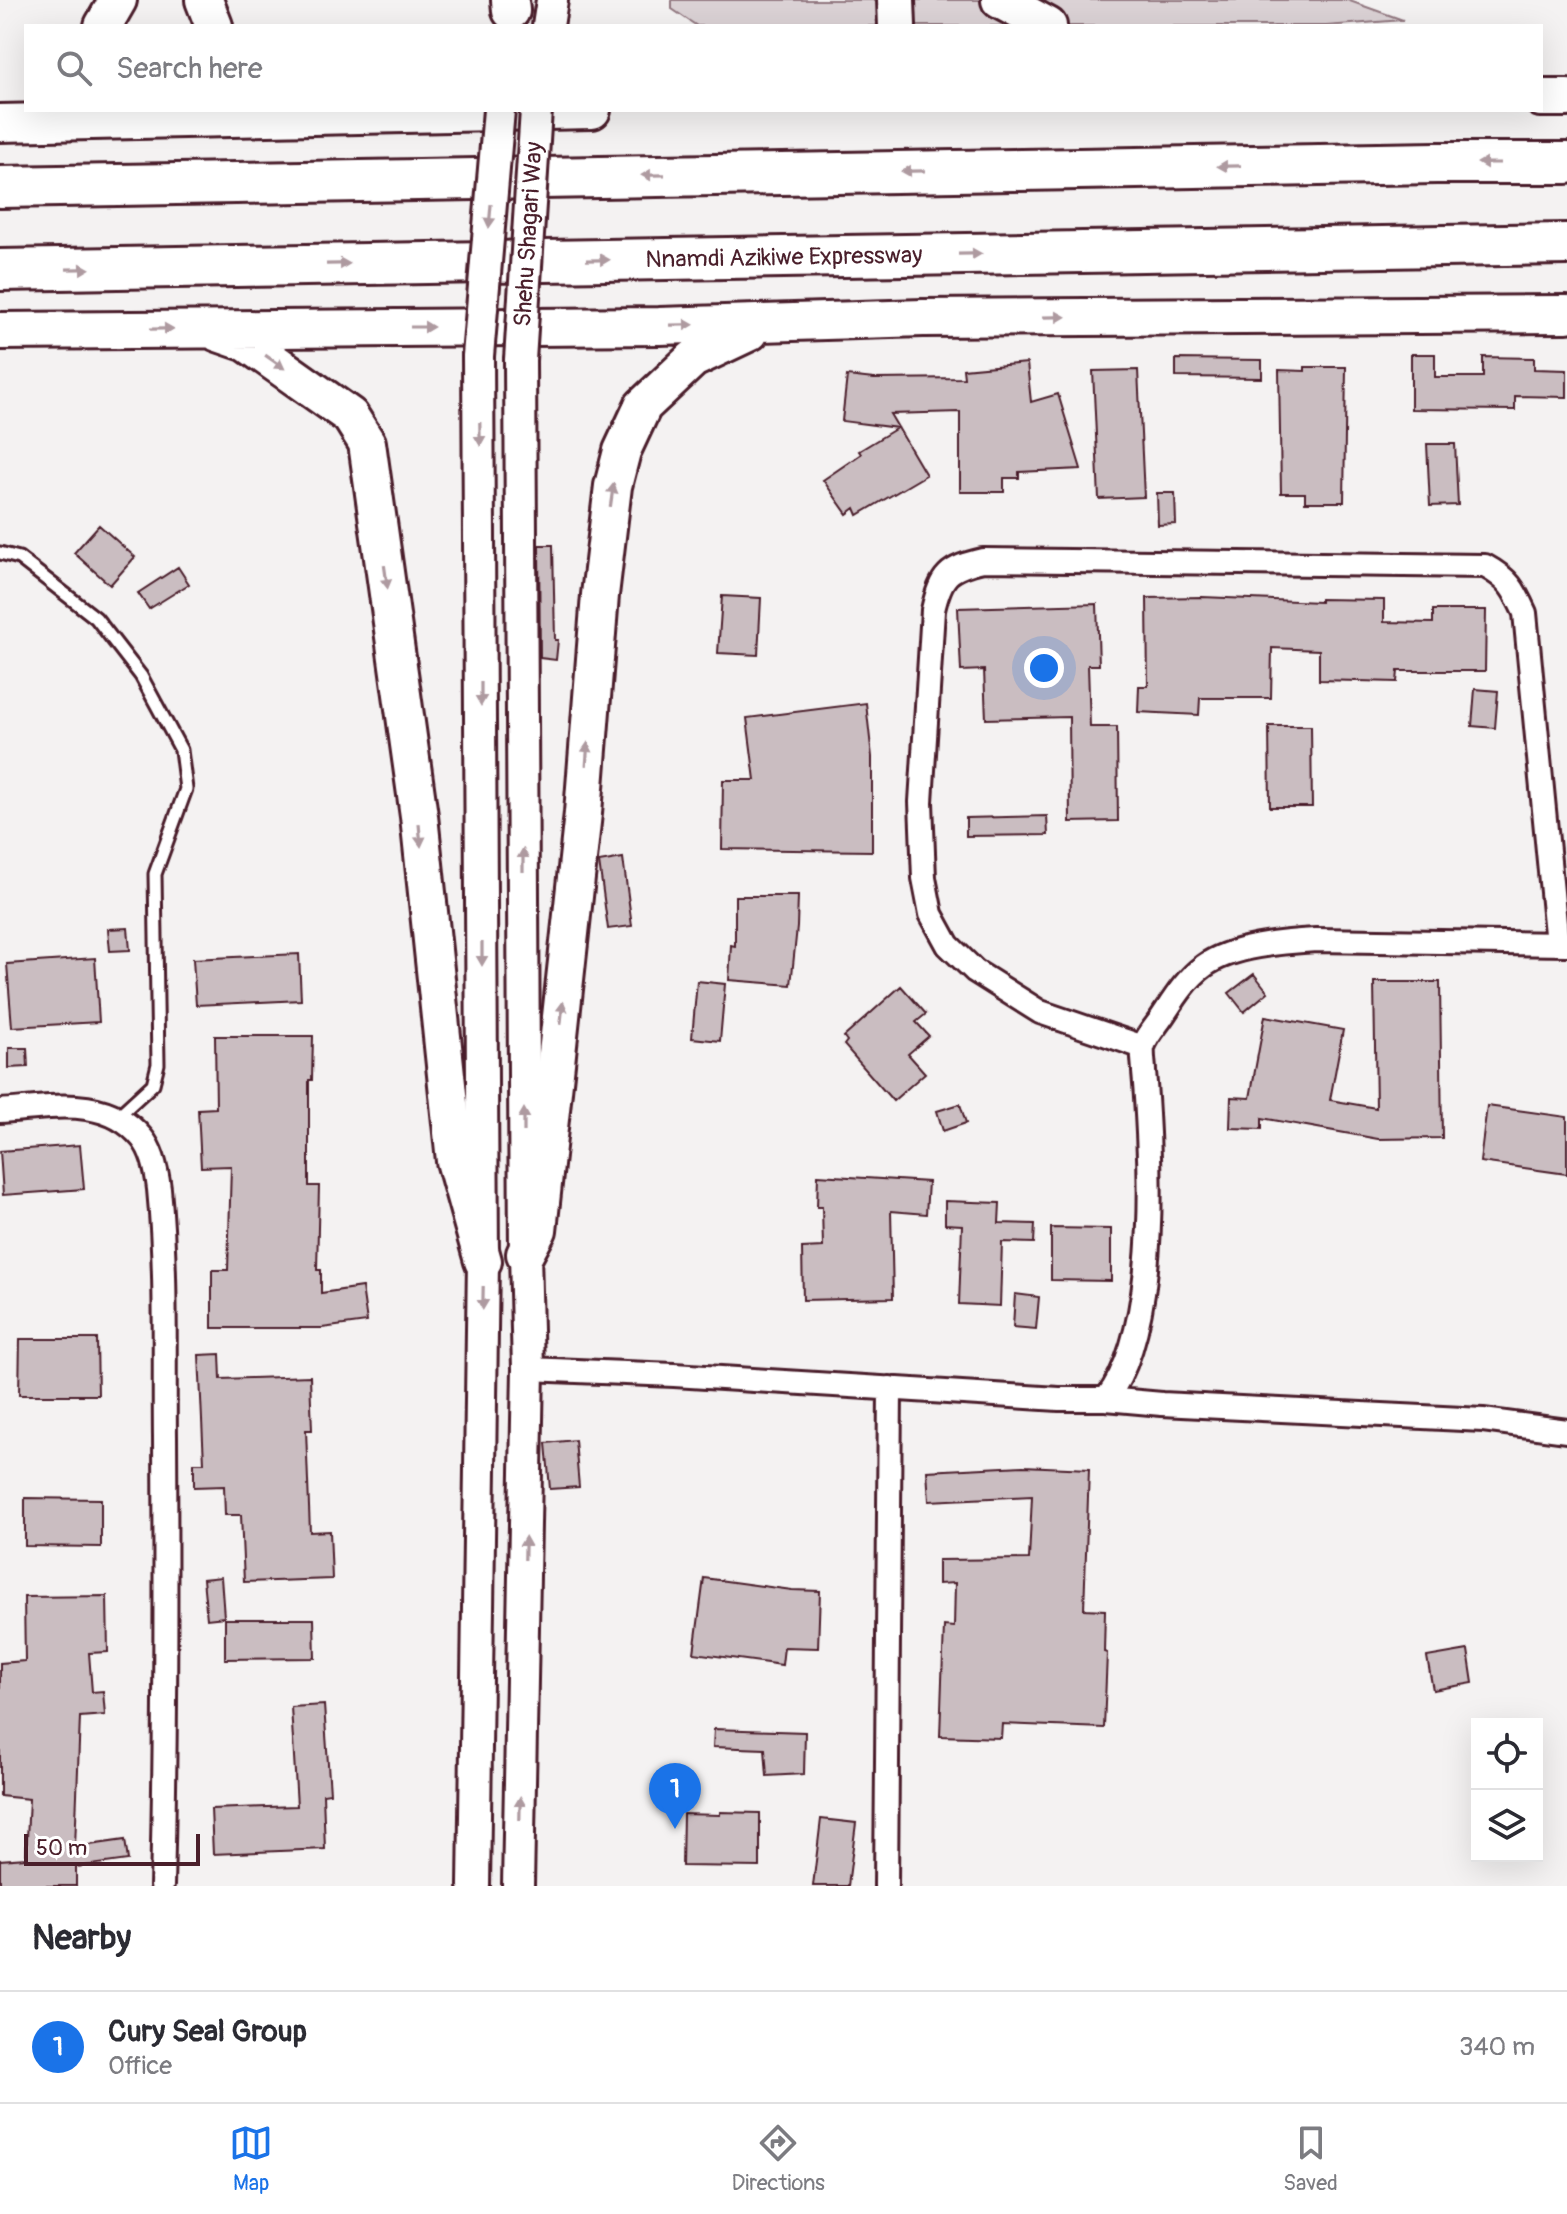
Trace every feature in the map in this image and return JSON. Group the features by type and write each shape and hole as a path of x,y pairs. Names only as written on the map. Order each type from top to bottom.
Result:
{"highway":[{"path":"104,24 118,0"},
{"path":"204,0 213,24"},
{"path":"896,0 897,24"},
{"path":"1000,0 1044,24"},
{"path":"1543,98 1567,98"},
{"path":"0,113 24,103"},
{"path":"0,123 429,112"},
{"path":"0,187 1567,163"},
{"name":"Nnamdi Azikiwe Expressway","path":"0,270 1567,244"},
{"path":"0,331 755,324 970,318 1567,314"},
{"path":"525,1254 538,1230 572,918 600,595 613,486 622,451 643,406 693,359 750,332 755,324"},
{"path":"205,328 247,343 350,416 367,443 419,816 455,1161 483,1261"}],"main road":[{"path":"548,24 552,0"},
{"name":"Shehu Shagari Way","path":"474,1886 483,1261 478,356 499,112"},
{"name":"Shehu Shagari Way","path":"518,1886 528,1369 520,360 536,112"}],"street":[{"path":"1106,1399 1118,1383 1127,1362 1138,1324 1146,1244 1149,1151 1143,1047 1181,988 1204,966 1228,954 1287,942 1562,944 1525,613 1515,591 1503,576 1485,566 983,560 947,574 938,587 933,610 921,802 924,878 931,914 948,945 975,971 1040,1012 1143,1047"},
{"path":"0,1111 89,1106 117,1117 143,1138 155,1163 159,1189 163,1302 166,1549 162,1886"},
{"path":"528,1369 1483,1420 1567,1431"},
{"path":"886,1886 890,1388"}],"lane":[{"path":"0,553 19,558 96,618 141,676 181,750 186,789 155,874 158,1064 153,1084 117,1117"}],"shaded area":[{"path":"672,0 1347,0 1403,20 1352,24 694,24 672,9"}],"building":[{"path":"1411,354 1435,354 1435,377 1483,377 1483,357 1534,358 1534,369 1567,370 1567,397 1515,396 1515,410 1411,409"},
{"path":"1176,359 1262,360 1262,378 1176,377"},
{"path":"1027,363 1031,402 1058,394 1081,469 1019,472 1019,478 1004,478 1004,492 960,492 960,412 890,414 926,475 858,515 855,508 847,514 823,480 861,454 859,451 897,428 842,421 847,376 874,379 964,378 963,369"},
{"path":"1305,367 1346,367 1344,502 1305,502 1305,493 1281,493 1279,370 1305,371"},
{"path":"1138,370 1144,497 1099,499 1093,371"},
{"path":"1427,444 1455,444 1458,505 1430,506"},
{"path":"1157,493 1175,493 1176,524 1158,525"},
{"path":"99,525 135,557 110,585 74,553"},
{"path":"539,545 553,545 555,640 558,640 556,660 540,658"},
{"path":"178,567 189,584 149,609 138,593"},
{"path":"722,596 761,598 758,655 718,653"},
{"path":"1147,598 1320,602 1320,599 1384,600 1384,622 1433,623 1433,610 1486,610 1485,671 1398,671 1397,682 1319,680 1319,650 1272,648 1271,698 1200,698 1199,715 1138,712 1139,686 1148,686"},
{"path":"1097,604 1099,665 1088,665 1090,727 1117,727 1118,821 1070,822 1069,717 986,719 984,670 961,671 958,608"},
{"path":"1475,689 1498,691 1495,728 1472,726"},
{"path":"866,703 872,757 872,851 722,849 723,780 755,780 747,718"},
{"path":"1269,726 1311,726 1312,807 1270,807"},
{"path":"1047,816 1048,835 966,836 966,818"},
{"path":"623,858 632,926 608,929 599,862"},
{"path":"735,896 798,896 791,985 729,980 731,945 735,946"},
{"path":"128,928 130,950 110,951 108,929"},
{"path":"299,954 301,1000 196,1005 193,959"},
{"path":"95,958 99,1022 12,1027 7,964"},
{"path":"1254,974 1268,992 1244,1012 1229,993"},
{"path":"697,981 725,984 720,1041 692,1038"},
{"path":"1374,982 1440,982 1442,1138 1378,1139 1262,1118 1262,1129 1230,1128 1231,1097 1250,1098 1265,1016 1343,1030 1330,1100 1376,1108"},
{"path":"901,986 926,1014 916,1022 929,1036 908,1054 925,1073 893,1101 844,1045 847,1041 844,1037"},
{"path":"215,1036 313,1036 312,1080 309,1080 309,1186 319,1186 317,1270 321,1270 321,1293 362,1287 367,1322 322,1328 212,1328 212,1270 228,1270 231,1166 201,1167 198,1109 216,1108"},
{"path":"9,1048 27,1048 28,1067 9,1068"},
{"path":"960,1104 966,1123 943,1131 937,1111"},
{"path":"1487,1106 1567,1117 1567,1174 1480,1162"},
{"path":"80,1145 84,1189 3,1195 0,1151"},
{"path":"818,1175 928,1182 926,1214 891,1211 893,1298 803,1300 802,1248 823,1247 822,1207 817,1207"},
{"path":"945,1201 1000,1203 999,1223 1035,1224 1034,1243 1002,1242 1000,1306 959,1304 962,1225 945,1224"},
{"path":"1051,1228 1111,1229 1111,1281 1051,1280"},
{"path":"1015,1294 1039,1297 1036,1329 1013,1327"},
{"path":"20,1339 97,1339 98,1395 19,1395"},
{"path":"220,1354 221,1379 310,1376 312,1430 306,1430 310,1532 330,1531 332,1579 244,1582 241,1515 225,1515 224,1486 194,1487 194,1463 204,1463 199,1355"},
{"path":"575,1440 579,1487 550,1489 546,1443"},
{"path":"1023,1466 1089,1469 1084,1609 1105,1610 1104,1728 1002,1724 1001,1738 940,1736 944,1626 954,1627 955,1583 938,1584 938,1560 1029,1559 1032,1496 929,1501 927,1471"},
{"path":"25,1498 101,1499 101,1547 25,1546"},
{"path":"221,1577 224,1617 207,1619 203,1579"},
{"path":"704,1578 820,1591 818,1648 784,1647 782,1665 694,1653"},
{"path":"107,1596 108,1652 89,1653 92,1692 103,1691 105,1715 80,1717 75,1847 125,1840 128,1860 76,1867 76,1886 0,1886 0,1860 26,1858 29,1799 0,1796 0,1663 25,1661 24,1597"},
{"path":"225,1619 314,1619 315,1658 225,1659"},
{"path":"1468,1650 1473,1683 1433,1690 1427,1657"},
{"path":"324,1705 330,1793 323,1794 325,1849 213,1854 211,1809 297,1806 291,1707"},
{"path":"714,1729 805,1732 804,1774 767,1776 765,1749 713,1747"},
{"path":"720,1812 760,1813 760,1867 682,1866 683,1814 720,1815"},
{"path":"821,1819 856,1823 848,1886 813,1886"}],"place":[{"name":"Cury Seal Group","path":"675,1829"}]}
